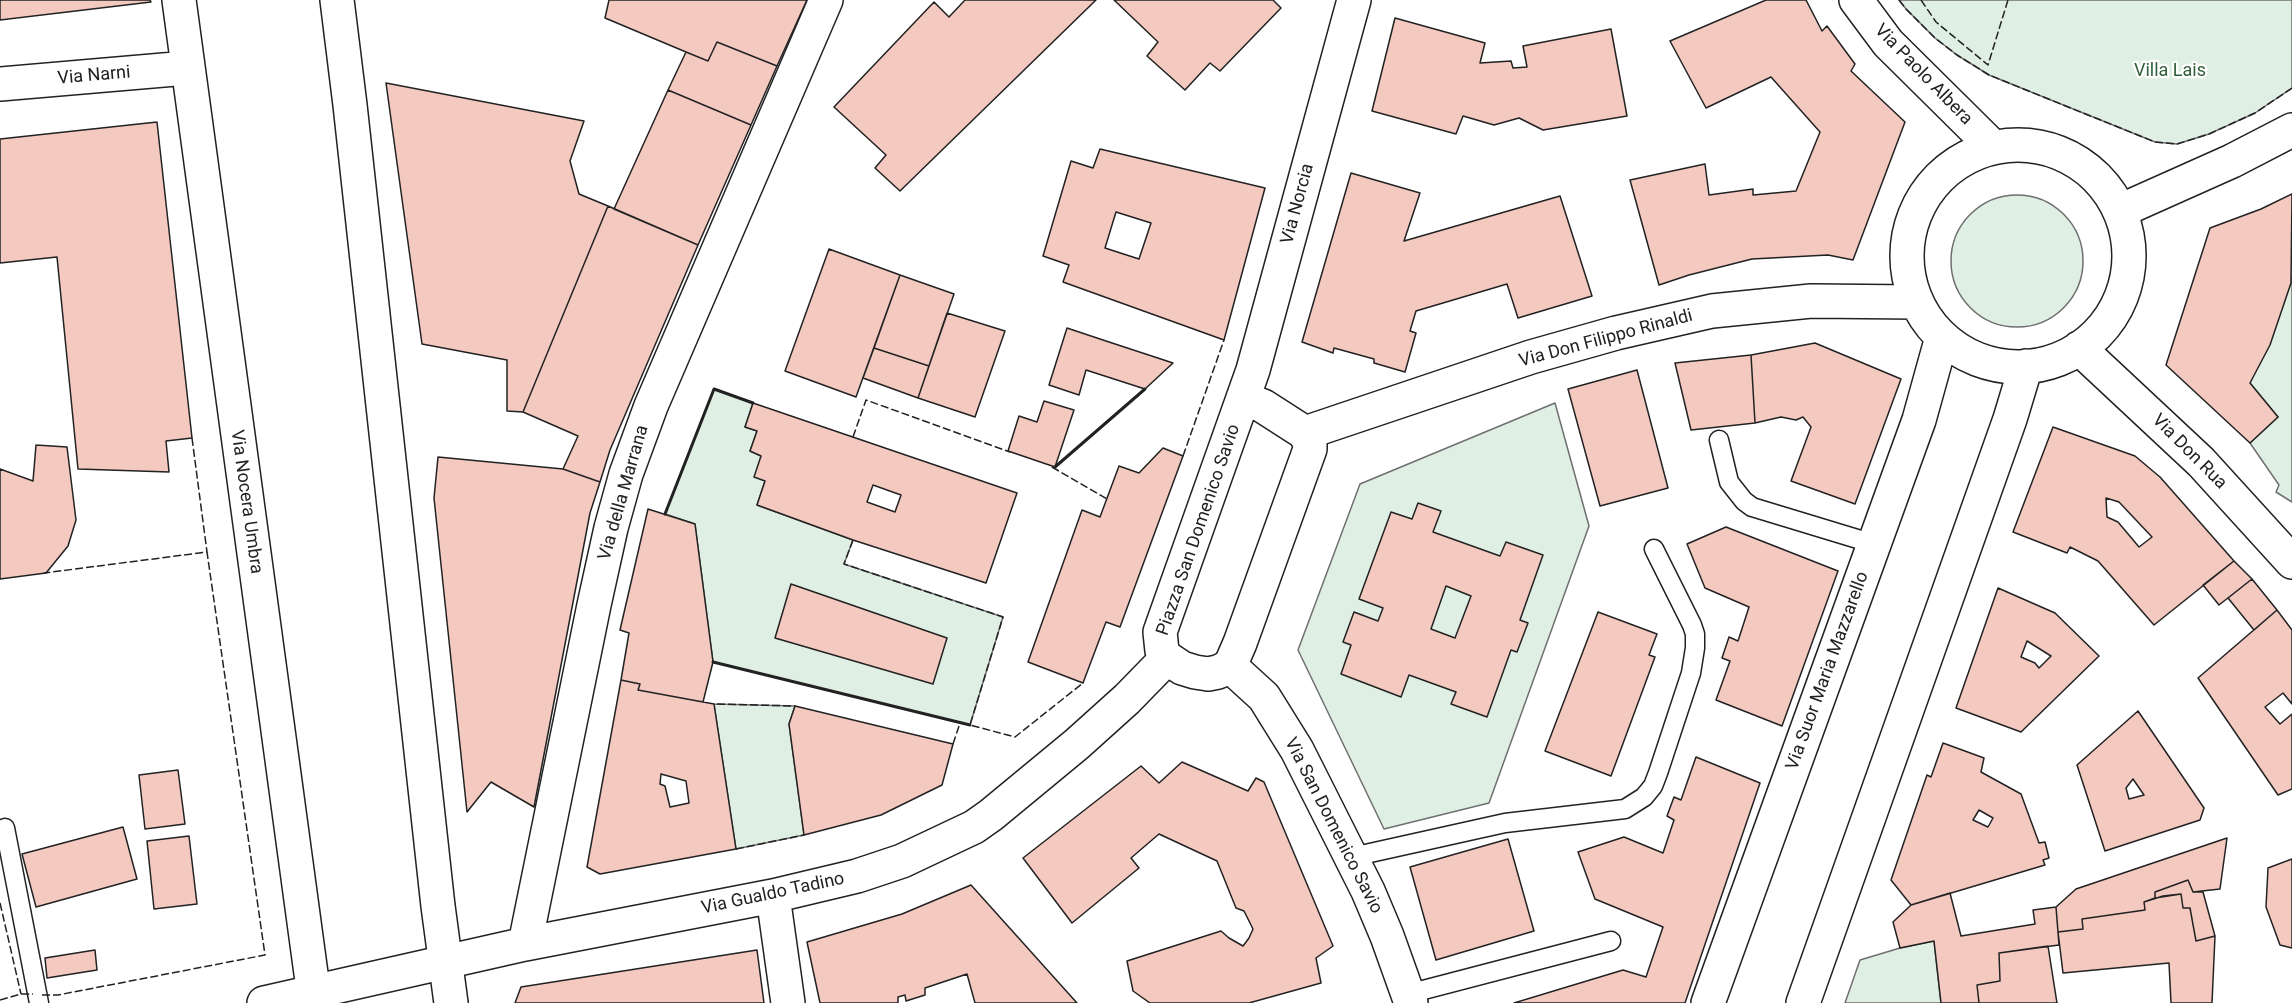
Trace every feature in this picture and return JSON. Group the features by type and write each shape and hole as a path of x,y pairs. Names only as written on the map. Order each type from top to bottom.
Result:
{"street":[{"name":"Via Nocera Umbra","path":"179,0 315,997"},
{"path":"337,0 451,1003"},
{"name":"Via della Marrana","path":"525,944 594,605 626,474 651,406 826,0"},
{"name":"Via Norcia","path":"1242,403 1354,0"},
{"name":"Via Paolo Albera","path":"1856,0 1888,43 1993,147"},
{"name":"Via Narni","path":"0,84 187,68"},
{"path":"2120,211 2232,161 2292,130"},
{"path":"2029,145 2069,156 2101,181 2120,211 2129,243 2129,266 2124,290 2108,321 2092,338 2079,348 2052,361 2026,366 2007,366 1973,358 1942,337 1928,322 1917,302 1909,279 1907,256 1910,233 1919,206 1928,190 1944,173 1973,154 1993,147 2029,145"},
{"name":"Via Don Filippo Rinaldi","path":"1305,433 1531,357 1616,333 1712,311 1811,301 1917,302"},
{"name":"Via Suor Maria Mazzarello","path":"1708,1003 1919,420 1942,337"},
{"name":"Via Don Rua","path":"2079,348 2201,462 2292,562"},
{"path":"1803,1003 1998,452 2026,366"},
{"path":"1230,666 1308,457 1310,444 1305,433 1263,406 1242,403"},
{"name":"Piazza San Domenico Savio","path":"1230,666 1208,674 1182,668 1167,658 1162,651 1160,632 1242,403"},
{"name":"Via Gualdo Tadino","path":"264,1003 315,997 446,961 774,896 902,861 974,827 1077,744 1127,699 1167,658"},
{"name":"Via San Domenico Savio","path":"1230,666 1252,684 1272,708 1297,750 1352,857 1387,936 1409,999"},
{"path":"774,896 788,1003"}],"lane":[{"path":"1719,440 1730,482 1744,501 1752,507 1874,544"},
{"path":"1352,857 1505,823 1624,809 1644,796 1653,786 1658,773 1691,673 1695,648 1695,634 1692,625 1654,549"},
{"path":"5,828 39,1003"},
{"path":"1409,999 1611,941"}],"green space":[{"name":"Villa Lais","path":"1899,0 2292,0 2292,88 2255,113 2209,134 2177,144 2155,142 1989,75 1935,38"},
{"path":"2017,195 2042,200 2063,215 2078,236 2083,261 2078,286 2063,307 2042,322 2017,327 1992,322 1971,307 1956,286 1951,261 1956,236 1971,215 1992,200"},
{"path":"2292,274 2292,502 2276,492 2279,485 2250,443 2278,417 2250,383 2291,283"},
{"path":"714,389 753,403 745,427 757,431 750,451 761,456 765,481 757,505 853,540 844,564 1003,617 970,725 713,662 695,524 665,514"},
{"path":"1555,403 1589,526 1489,803 1384,829 1298,650 1360,484"},
{"path":"714,704 795,706 789,724 804,835 736,849"},
{"path":"1934,941 1941,1003 1845,1003 1860,960"}],"building":[{"path":"0,0 150,0 151,2 0,20"},
{"path":"609,0 807,0 777,66 717,42 708,61 605,18"},
{"path":"965,0 1096,0 900,191 875,168 886,155 834,107 934,2 949,17"},
{"path":"1114,0 1273,0 1281,8 1220,71 1210,63 1185,90 1147,56 1158,42"},
{"path":"1766,0 1806,0 1822,31 1827,26 1855,64 1851,71 1905,122 1853,260 1828,255 1752,259 1659,285 1630,180 1705,164 1709,195 1753,189 1753,195 1796,191 1820,132 1771,77 1706,108 1670,41"},
{"path":"1395,18 1485,43 1480,63 1511,61 1513,68 1527,67 1523,46 1611,29 1627,116 1543,130 1519,118 1494,125 1463,116 1456,134 1372,111"},
{"path":"717,42 777,66 751,125 668,90 686,52 708,61"},
{"path":"386,83 584,121 570,161 579,194 608,206 523,412 507,411 507,360 422,344"},
{"path":"668,90 751,125 698,245 614,209"},
{"path":"157,122 192,438 166,441 169,472 78,469 57,257 0,263 0,139"},
{"path":"1100,149 1265,188 1224,340 1063,282 1069,265 1043,256 1071,161 1093,168","holes":["1116,212 1151,223 1139,259 1105,248"]},
{"path":"1351,173 1420,193 1404,241 1560,196 1592,296 1518,318 1507,284 1416,311 1410,331 1416,333 1405,372 1374,363 1374,359 1334,348 1333,353 1302,342"},
{"path":"2292,194 2291,283 2270,345 2250,383 2278,417 2250,443 2166,365 2210,228 2261,209"},
{"path":"608,206 698,245 610,450 600,482 563,469 578,436 523,412"},
{"path":"829,249 900,275 856,397 785,371"},
{"path":"900,275 954,294 929,366 874,348"},
{"path":"947,313 1005,331 975,417 918,398"},
{"path":"1067,328 1173,363 1145,389 1086,370 1079,395 1049,385"},
{"path":"1815,343 1901,379 1855,504 1791,481 1811,427 1803,417 1796,420 1781,417 1755,423 1751,355"},
{"path":"874,348 929,366 918,398 863,378"},
{"path":"1751,355 1755,423 1691,430 1675,363"},
{"path":"1637,370 1668,488 1600,506 1568,389"},
{"path":"1044,401 1074,410 1055,467 1008,451 1019,416 1037,422"},
{"path":"753,403 1017,493 986,583 853,540 757,505 765,481 754,477 761,456 750,451 757,431 745,427","holes":["873,485 901,495 895,512 867,502"]},
{"path":"2053,427 2135,456 2160,477 2234,561 2154,625 2098,561 2070,547 2067,553 2013,532","holes":["2106,498 2119,502 2152,537 2139,547 2118,522 2107,517"]},
{"path":"36,445 67,447 76,520 68,546 46,573 0,579 0,469 33,481"},
{"path":"1163,448 1183,456 1120,627 1106,622 1083,683 1028,662 1082,510 1100,517 1119,466 1139,473"},
{"path":"438,457 563,469 600,482 590,513 534,807 491,782 467,812 434,498"},
{"path":"1418,503 1441,511 1433,532 1500,556 1506,542 1543,555 1520,620 1528,623 1517,652 1511,650 1487,717 1451,704 1456,692 1409,675 1401,697 1341,674 1351,645 1343,642 1354,612 1378,621 1383,608 1359,599 1391,512 1412,519","holes":["1446,586 1471,596 1455,638 1431,629"]},
{"path":"648,509 695,524 713,662 703,702 638,690 640,684 621,680 629,633 620,630"},
{"path":"1726,527 1838,571 1782,726 1716,700 1730,661 1722,658 1729,637 1738,641 1749,607 1705,588 1687,544"},
{"path":"2234,561 2252,579 2219,605 2203,585"},
{"path":"2252,579 2277,610 2254,630 2228,598"},
{"path":"791,584 947,638 933,684 775,638"},
{"path":"1998,588 2055,613 2099,656 2021,732 1956,708","holes":["2027,641 2051,656 2039,668 2035,663 2021,657"]},
{"path":"2277,610 2292,630 2292,704 2283,693 2265,707 2280,724 2292,714 2292,789 2278,795 2198,678"},
{"path":"1598,612 1657,634 1649,655 1655,657 1611,776 1545,751"},
{"path":"621,680 640,684 638,690 714,704 736,849 600,874 587,867","holes":["661,774 686,781 689,803 670,807 665,786 660,784"]},
{"path":"795,706 953,744 942,785 881,815 804,835 789,724"},
{"path":"2138,711 2204,808 2200,820 2105,851 2077,765","holes":["2133,779 2144,795 2129,799 2126,788"]},
{"path":"1943,743 1984,758 1981,772 2021,794 2039,843 2045,842 2049,858 2043,860 2045,865 1911,905 1891,880 1927,775 1931,777","holes":["1979,810 1993,818 1988,827 1973,820"]},
{"path":"1696,757 1760,783 1685,1003 1514,1003 1623,970 1646,977 1663,927 1595,899 1578,852 1624,837 1663,853 1674,820 1667,816 1674,797 1681,800"},
{"path":"1182,762 1248,791 1256,778 1264,782 1333,946 1316,958 1321,983 1249,1003 1150,1003 1133,991 1127,961 1221,931 1243,946 1249,938 1253,929 1244,911 1236,908 1217,861 1159,834 1131,858 1139,868 1072,923 1023,858 1141,766 1159,783"},
{"path":"178,770 185,824 145,829 139,775"},
{"path":"123,827 137,879 36,907 22,854"},
{"path":"189,836 197,904 154,909 147,841"},
{"path":"2227,838 2220,889 2193,892 2188,880 2155,892 2155,898 2144,902 2145,910 2082,919 2083,929 2058,932 2056,907 2076,889"},
{"path":"1508,839 1534,931 1436,960 1410,867"},
{"path":"2292,859 2292,948 2280,945 2266,907 2268,868"},
{"path":"2188,880 2193,892 2203,892 2215,936 2196,941 2190,908 2183,908 2181,894 2155,898 2155,892"},
{"path":"971,885 1077,1003 975,1003 967,974 925,988 925,995 906,1001 905,995 898,997 898,1003 820,1003 807,942 902,914"},
{"path":"1950,893 1961,936 2035,924 2033,910 2056,907 2059,945 1999,953 2000,981 1977,985 1979,1003 1941,1003 1934,941 1900,948 1893,922 1911,905"},
{"path":"2181,894 2183,908 2190,908 2196,941 2215,936 2212,1003 2171,1003 2169,963 2063,973 2058,932 2083,929 2082,919 2145,910 2144,902 2163,896"},
{"path":"2048,946 2057,1003 1979,1003 1977,985 2000,981 1999,953"},
{"path":"95,950 97,970 47,978 45,958"},
{"path":"757,950 764,1003 515,1003 521,987"}],"fence":[{"path":"1899,0 1935,38 1989,75 2155,142 2177,144 2209,134 2255,113 2292,88"},
{"path":"1921,0 1936,22 1988,65 2008,0"},
{"path":"1183,456 1224,340"},
{"path":"853,437 866,400 1010,452"},
{"path":"192,438 207,552"},
{"path":"1052,467 1107,499"},
{"path":"853,540 844,564 1003,617 970,725 1015,737 1083,683"},
{"path":"42,995 58,995 265,955 207,552 44,573"},
{"path":"717,704 795,706"},
{"path":"953,744 960,723"},
{"path":"736,849 804,835"},
{"path":"0,903 21,994"},
{"path":"0,1000 21,994 33,994"}],"wall":[{"path":"665,514 714,389 753,403"},
{"path":"1055,467 1145,389"},
{"path":"713,662 970,725"}]}
